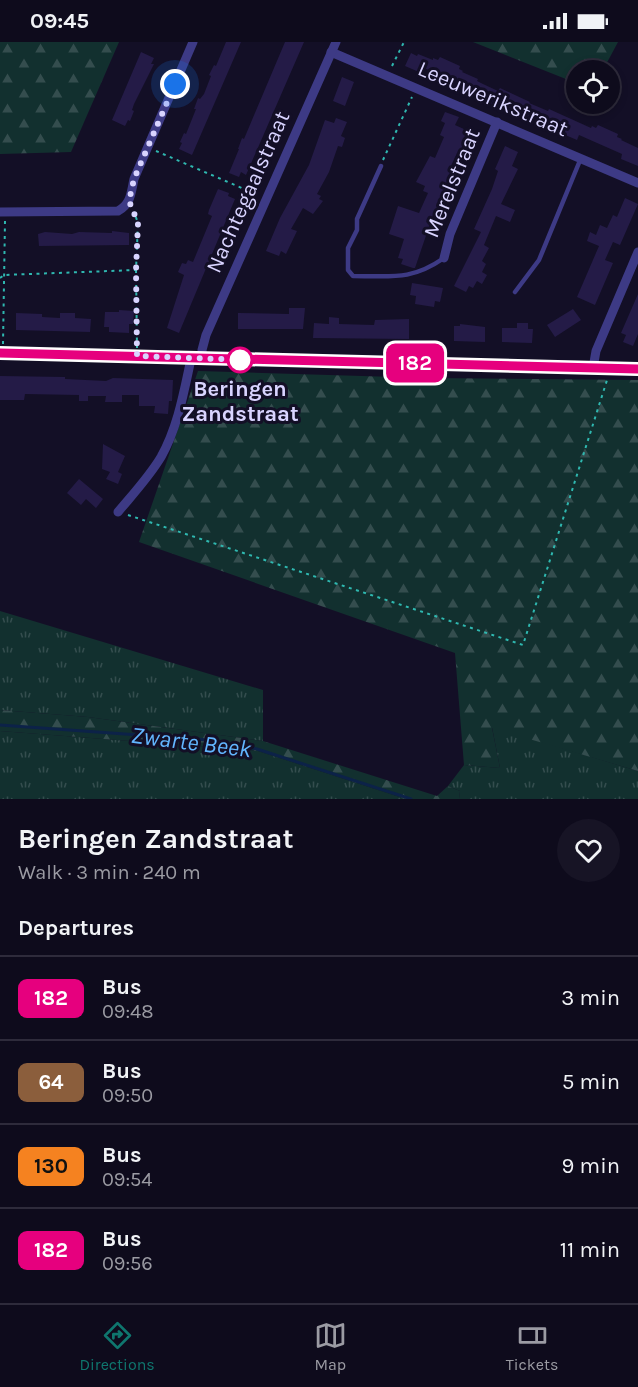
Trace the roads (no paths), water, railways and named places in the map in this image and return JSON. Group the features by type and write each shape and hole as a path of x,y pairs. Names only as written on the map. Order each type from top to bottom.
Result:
{"street":[{"path":"2,212 118,211 129,201 134,179 193,42"},
{"name":"Nachtegaalstraat","path":"203,359 202,350 206,335 336,42"},
{"name":"Leeuwerikstraat","path":"331,52 638,183"},
{"name":"Merelstraat","path":"444,258 450,234 497,122"},
{"path":"593,368 596,351 638,252"},
{"path":"1,353 638,369"},
{"path":"118,512 149,475 162,455 183,401 191,358"}],"lane":[{"path":"515,292 539,260 581,158"},
{"path":"381,166 357,219 357,230 348,248 348,270 353,276 407,276 429,269 444,258"}],"waterway":[{"name":"Zwarte Beek","path":"0,725 208,740 257,749 411,799"}],"place":[{"name":"Beringen Zandstraat","path":"240,360"}]}
